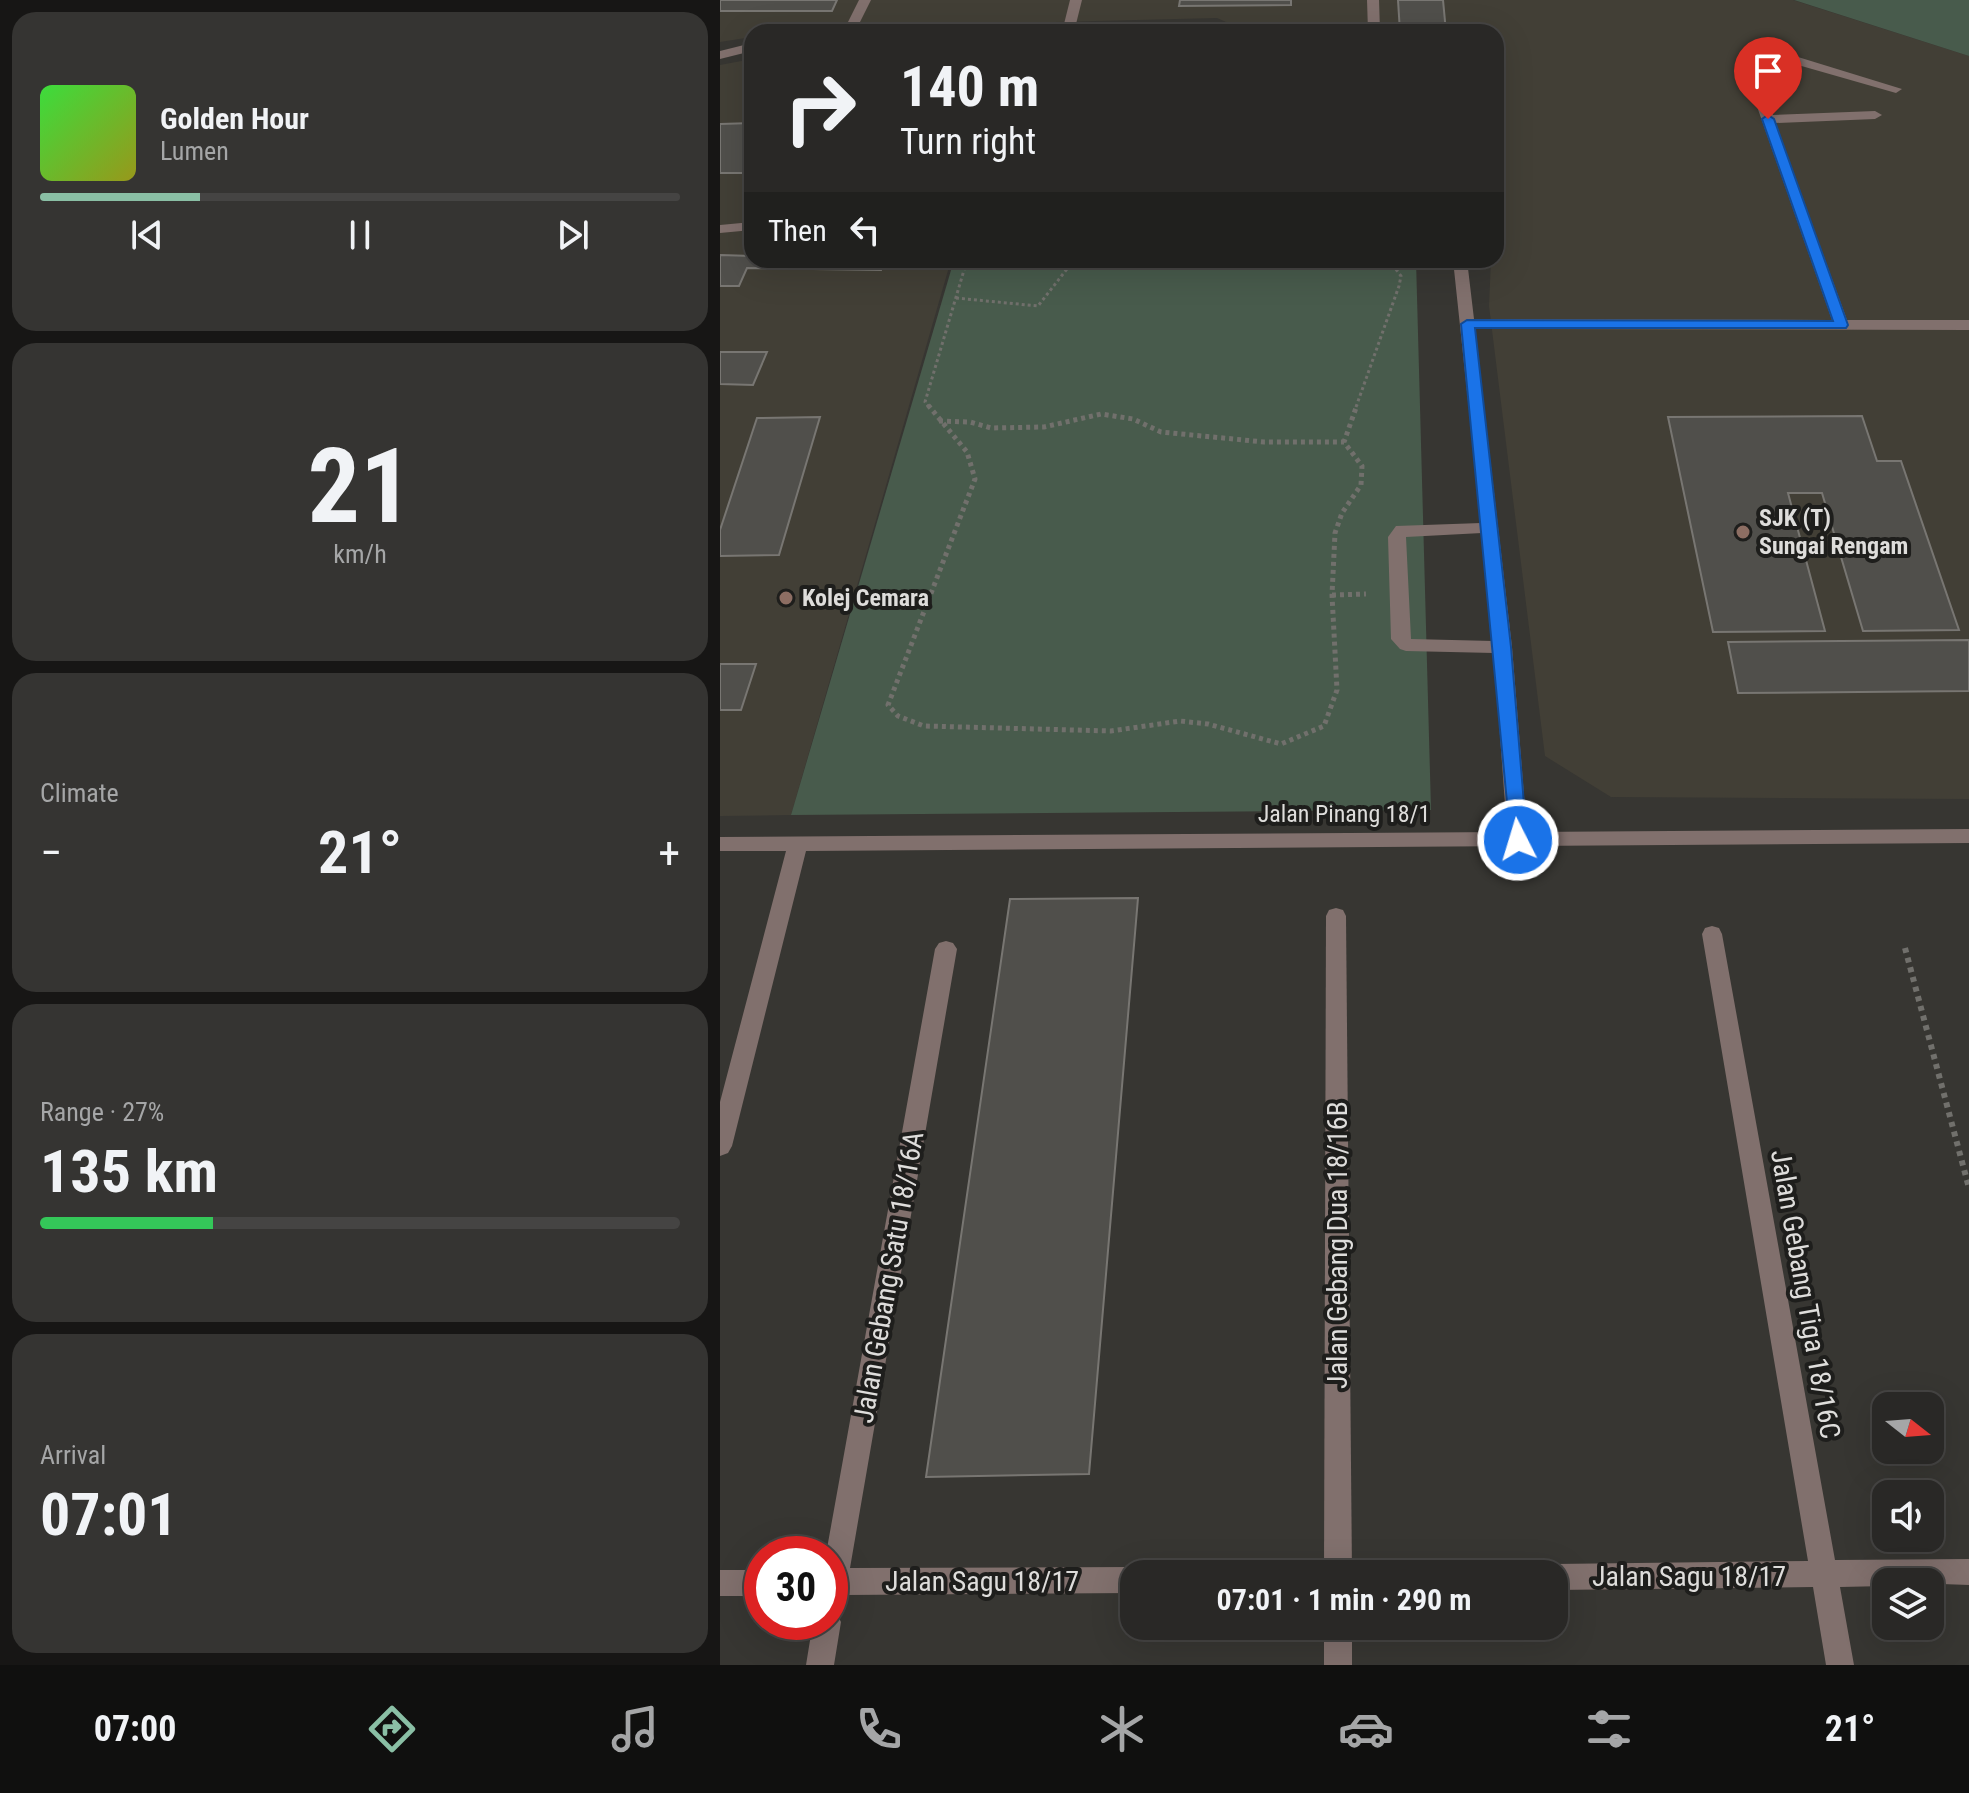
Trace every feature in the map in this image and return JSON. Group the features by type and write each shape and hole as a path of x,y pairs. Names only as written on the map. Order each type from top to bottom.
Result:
{"street":[{"path":"853,24 865,0"},
{"path":"1070,24 1076,0"},
{"path":"1373,0 1374,24"},
{"path":"720,55 744,49"},
{"path":"1841,325 1753,78 1760,64 1798,61 1896,89"},
{"path":"1768,119 1875,115"},
{"path":"720,229 744,227"},
{"path":"1461,268 1503,647 1518,840"},
{"path":"1467,324 1969,325"},
{"path":"1489,528 1402,530 1397,537 1400,639 1406,645 1420,648 1503,647"},
{"name":"Jalan Pinang 18/1","path":"720,844 1969,836"},
{"path":"720,1146 798,843"},
{"name":"Jalan Gebang Dua 18/16B","path":"1336,916 1338,1560"},
{"name":"Jalan Gebang Tiga 18/16C","path":"1712,934 1840,1665"},
{"name":"Jalan Gebang Satu 18/16A","path":"841,1536 946,949"},
{"name":"Jalan Sagu 18/17","path":"1568,1577 1969,1572"},
{"name":"Jalan Sagu 18/17","path":"848,1589 1120,1580"},
{"path":"720,1583 744,1583"},
{"path":"820,1665 824,1640"},
{"path":"1338,1640 1338,1665"}],"path":[{"path":"965,268 925,402 967,452 975,479 888,705 898,716 924,726 1111,731 1180,721 1208,724 1281,744 1324,726 1337,690 1332,595 1335,533 1342,513 1361,485 1362,466 1344,442"},
{"path":"956,298 1038,306 1068,268"},
{"path":"1344,442 1399,286 1401,276 1397,268"},
{"path":"939,421 970,422 991,428 1044,427 1101,414 1133,419 1161,432 1264,442 1344,442"},
{"path":"1905,948 1969,1188"}],"shaded area":[{"path":"720,0 1793,0 1969,56 1969,799 1611,797 1545,756 1489,306 1491,268 1504,268 1504,24 1231,24 1217,18 970,24 744,24 744,38 720,42"},
{"name":"Kolej Cemara","path":"744,60 744,268 949,268 791,815 720,816 720,65"}],"green space":[{"path":"1794,0 1969,0 1969,56"},
{"path":"952,268 1416,268 1431,810 791,815"}],"building":[{"path":"720,0 837,0 832,11 720,11"},
{"path":"1180,0 1291,0 1291,5 1179,6"},
{"path":"1398,0 1443,0 1445,24 1400,24"},
{"path":"744,123 744,173 720,173 720,124"},
{"path":"720,255 744,256 744,268 747,268 739,286 720,286"},
{"path":"747,268 882,268 881,270"},
{"path":"720,352 767,352 753,385 720,384"},
{"path":"1862,416 1877,461 1901,461 1959,630 1863,631 1822,493 1788,493 1825,631 1713,632 1668,417"},
{"path":"820,417 779,555 720,556 720,530 757,418"},
{"path":"1969,640 1969,691 1738,693 1728,642"},
{"path":"720,664 756,664 741,710 720,710"},
{"path":"1138,898 1089,1474 926,1477 1010,899"}],"place":[{"name":"SJK (T) Sungai Rengam","path":"1743,532"},
{"name":"Kolej Cemara","path":"786,598"}],"route":[{"path":"1518,840 1503,647 1467,324 1841,325 1768,119"}]}
